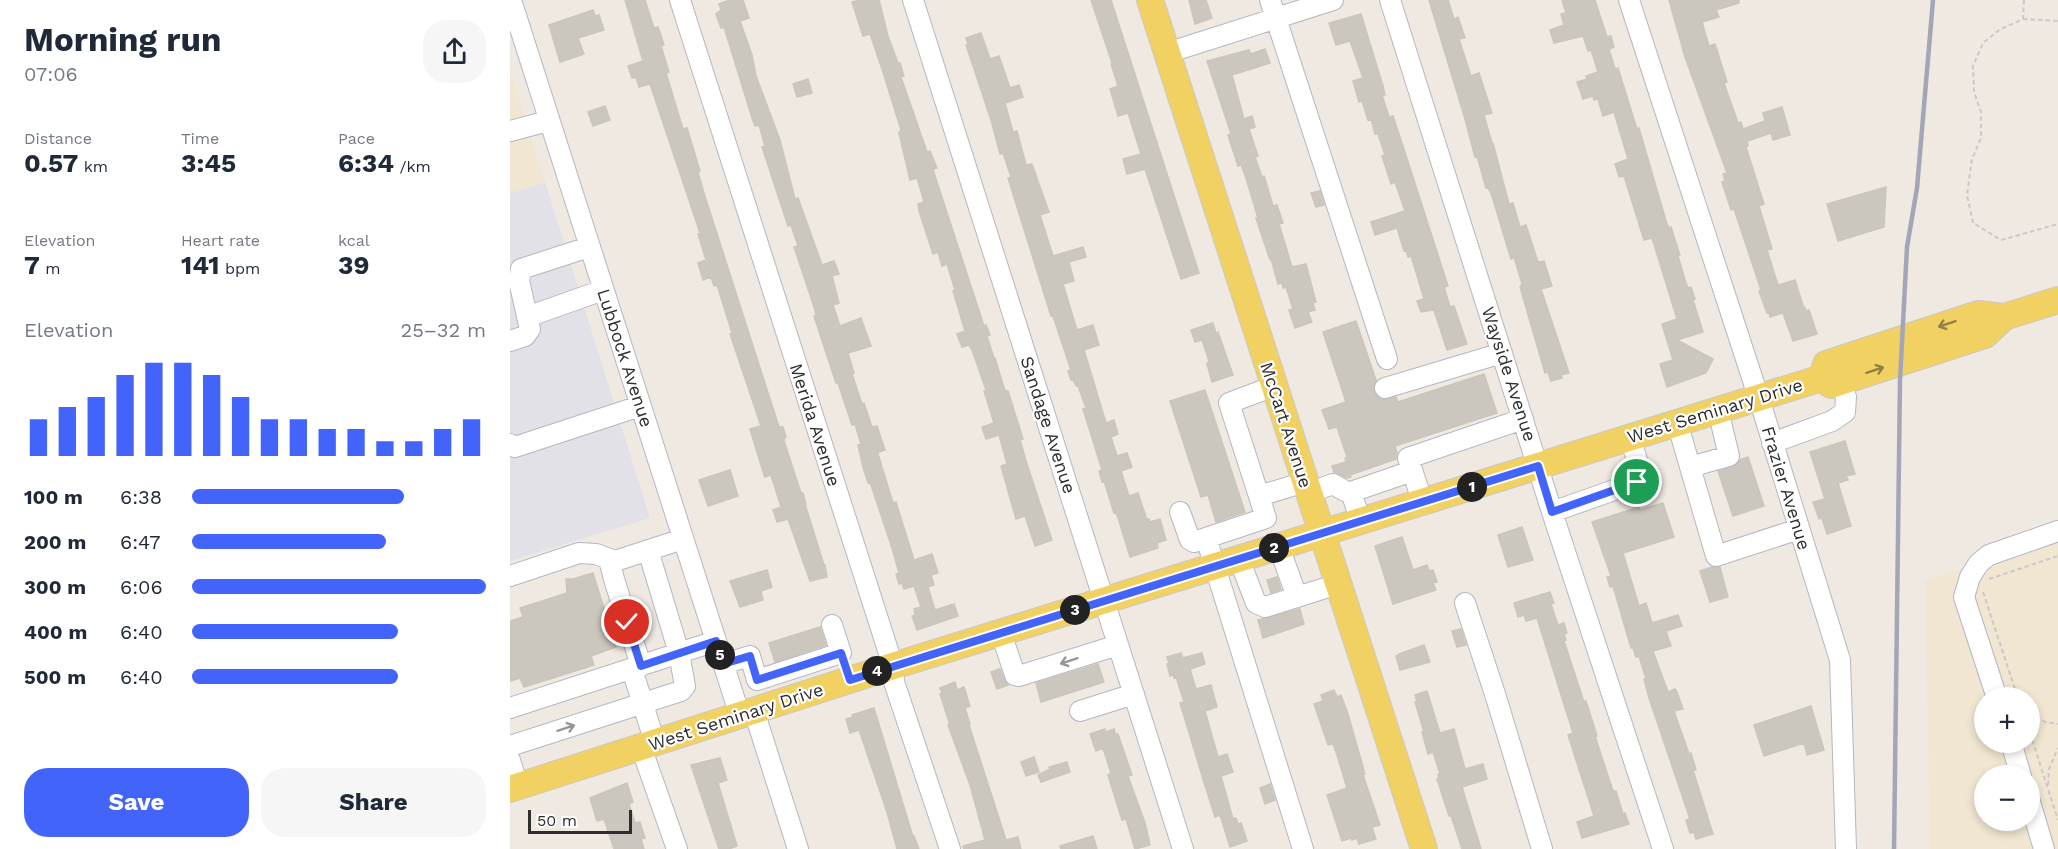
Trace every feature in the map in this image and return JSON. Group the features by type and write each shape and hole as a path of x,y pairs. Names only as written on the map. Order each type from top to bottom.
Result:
{"main road":[{"name":"McCart Avenue","path":"1150,0 1424,849"},
{"name":"West Seminary Drive","path":"514,788 893,666 1832,374 1985,335 2004,317 2058,300"}],"street":[{"name":"Lubbock Avenue","path":"511,0 723,664 747,713 798,849"},
{"name":"Merida Avenue","path":"680,0 893,666 894,682 950,849"},
{"name":"Sandage Avenue","path":"913,0 1184,849"},
{"path":"1167,53 1273,9 1333,0"},
{"name":"Wayside Avenue","path":"1390,0 1552,512 1663,849"},
{"name":"Frazier Avenue","path":"1629,0 1840,660 1846,849"},
{"path":"1273,9 1387,359"},
{"path":"510,131 548,121"},
{"path":"510,341 528,333 530,329 519,281 521,269 589,247"},
{"path":"527,316 603,290"},
{"path":"1385,388 1502,353"},
{"path":"1772,443 1832,422 1845,412 1845,397 1832,374"},
{"path":"1274,386 1229,403 1266,518 1297,597"},
{"path":"510,444 515,447 640,406"},
{"path":"1690,467 1729,456 1718,410"},
{"path":"1423,503 1408,458 1523,419"},
{"path":"1677,422 1716,556 1799,529"},
{"path":"1552,512 1637,482 1640,471 1629,437"},
{"path":"1259,496 1333,484 1351,492 1412,471"},
{"path":"1385,480 1395,511"},
{"path":"1351,492 1361,522"},
{"path":"1180,512 1191,542 1266,518"},
{"path":"1993,687 1964,597 1978,582 1979,563 1989,555 2058,531"},
{"path":"1206,538 1303,849"},
{"path":"677,849 648,745 636,667 611,567 615,561 683,539"},
{"path":"510,746 681,692 685,686 679,653 648,550"},
{"path":"510,576 579,553 596,554 615,561"},
{"path":"1239,559 1256,603 1265,607 1338,584"},
{"path":"1465,603 1542,849"},
{"path":"832,625 850,680"},
{"path":"1001,633 1015,675 1019,676 1118,645"},
{"path":"510,708 716,641"},
{"path":"723,664 750,656 757,680 841,653"},
{"path":"771,676 780,703"},
{"path":"1080,711 1134,694"},
{"path":"510,760 514,788"},
{"path":"2040,822 2048,838"}],"path":[{"path":"2023,19 2024,0"},
{"path":"2058,21 2023,19 1999,30 1983,43 1973,66 1974,92 1981,111 1981,138 1972,159 1967,195 1973,223 2001,240 2058,224"},
{"path":"2014,687 1978,582 2058,556"},
{"path":"2040,719 2058,724"},
{"path":"2047,788 2049,769 2058,748"},
{"path":"2036,753 2058,820"}],"shaded area":[{"path":"510,72 545,182 510,193"},
{"path":"545,182 650,518 510,561 510,193"},
{"path":"2058,537 2058,849 1930,849 1925,580"}],"building":[{"path":"625,0 645,0 654,28 658,27 669,72 666,73 683,129 687,128 700,171 698,172 703,190 779,427 783,427 786,437 784,438 785,444 801,493 803,493 827,577 810,581 788,519 777,522 773,510 781,507 771,475 765,477 764,475 750,429 761,426 730,334 732,333 717,285 714,286 711,277 703,280 698,263 706,260 698,234 700,233 650,84 639,87 636,77 632,78 628,66 643,61"},
{"path":"730,0 743,0 749,18 740,21 752,55 756,76 780,140 795,199 798,198 822,265 834,261 839,274 832,276 839,303 833,305 840,326 861,318 871,346 848,353 854,373 852,374 862,404 864,403 872,427 877,426 885,450 878,454 914,560 932,554 938,573 931,575 934,585 928,587 935,610 954,604 958,616 917,630 912,616 915,615 914,609 921,607 914,586 904,589 902,583 899,584 896,574 899,573 892,548 863,467 858,445 861,444 855,424 852,425 838,383 836,383 814,316 816,316 815,310 794,247 798,246 791,225 788,226 762,147 765,146 759,125 755,126 753,121 724,27 721,28 716,14 721,10 719,4"},
{"path":"879,0 888,36 904,76 901,77 927,152 930,151 937,168 933,169 936,179 984,326 986,325 990,335 987,336 1005,391 1008,391 1023,439 1020,440 1027,464 1052,540 1035,546 1025,516 1016,519 1001,466 1007,464 999,435 986,439 982,427 994,423 984,391 986,390 972,350 969,345 962,347 957,334 965,331 953,291 955,290 947,264 942,266 938,252 933,254 919,211 918,204 924,202 923,198 917,178 910,180 899,133 901,130 882,69 870,34 863,36 852,2"},
{"path":"1091,0 1111,0 1199,273 1181,279 1145,169 1127,174 1123,159 1141,154 1128,113 1118,116 1110,89 1118,86"},
{"path":"1189,0 1206,0 1212,18 1195,24"},
{"path":"1429,0 1448,0 1454,19 1458,17 1465,38 1459,39 1471,76 1479,73 1492,113 1484,115 1509,204 1513,203 1520,227 1526,225 1538,262 1544,261 1552,286 1541,289 1569,373 1561,375 1562,378 1551,381 1548,372 1545,373 1520,287 1522,284 1514,257 1511,259 1491,193 1486,188 1477,156 1475,157"},
{"path":"1562,0 1595,0 1607,37 1611,36 1614,47 1609,49 1615,69 1618,68 1637,129 1639,128 1666,221 1669,228 1671,227 1680,255 1678,256 1686,283 1688,288 1691,287 1695,299 1693,300 1703,332 1677,340 1713,359 1706,373 1667,387 1660,364 1673,360 1662,324 1677,319 1652,238 1644,240 1624,176 1619,177 1615,164 1628,159 1614,112 1603,116 1598,99 1594,100 1593,96 1583,99 1577,82 1598,72 1591,50 1588,51 1583,36 1554,43 1550,30 1564,25 1561,14 1566,13"},
{"path":"1669,0 1739,0 1739,3 1716,10 1719,17 1702,22 1709,46 1715,44 1727,82 1724,83 1738,123 1741,122 1743,129 1765,121 1763,113 1782,107 1790,135 1773,140 1771,133 1747,141 1748,146 1746,147 1764,204 1759,206 1772,249 1767,250 1778,285 1795,280 1804,309 1809,310 1817,334 1793,341 1783,313 1770,317 1767,313 1734,209 1731,210 1722,182 1725,181 1723,174 1727,173 1685,57"},
{"path":"593,10 595,16 599,15 604,30 578,38 584,54 560,62 549,25"},
{"path":"1361,14 1383,86 1385,95 1382,95 1389,117 1393,116 1448,286 1444,287 1450,307 1454,306 1467,344 1447,350 1434,310 1421,312 1417,301 1424,299 1411,256 1408,257 1406,250 1404,251 1397,228 1375,235 1371,222 1405,211 1395,182 1391,184 1378,134 1375,134 1371,119 1368,120 1362,101 1359,102 1353,81 1363,78 1350,41 1336,45 1329,23"},
{"path":"981,33 990,59 999,56 1010,88 1019,85 1023,97 1005,103 1013,132 1017,131 1026,165 1032,164 1049,212 1040,215 1053,256 1083,247 1086,257 1069,262 1074,281 1063,284 1077,330 1093,325 1099,345 1084,350 1106,423 1114,420 1118,434 1111,437 1117,456 1127,453 1132,467 1121,471 1129,496 1138,493 1147,520 1149,519 1150,522 1160,519 1166,540 1157,543 1158,548 1130,557 1116,512 1114,513 1104,481 1102,482 1099,471 1102,470 1083,409 1086,408 1078,386 1071,380 1068,371 1071,370 1053,316 1051,316 1008,178 1011,177 1003,153 1000,154 966,45 968,44 966,38"},
{"path":"1265,49 1270,63 1232,75 1244,119 1252,116 1255,127 1249,129 1258,156 1255,157 1262,177 1264,176 1273,206 1277,205 1283,223 1279,224 1292,267 1306,264 1316,302 1313,303 1315,310 1308,312 1312,322 1295,328 1289,310 1293,309 1286,287 1283,288 1282,283 1278,284 1256,218 1258,218 1245,175 1241,165 1238,166 1228,135 1231,134 1207,61 1249,50 1251,54"},
{"path":"808,79 812,93 797,97 793,84"},
{"path":"605,106 610,120 593,126 588,112"},
{"path":"1886,187 1884,227 1838,241 1827,204"},
{"path":"1320,191 1324,205 1316,207 1311,193"},
{"path":"1356,321 1376,380 1373,391 1377,397 1383,400 1396,397 1398,402 1484,374 1497,413 1395,446 1396,459 1350,475 1351,477 1347,478 1334,472 1332,466 1346,462 1347,457 1337,427 1329,429 1322,410 1346,402 1323,332"},
{"path":"1213,323 1233,375 1212,382 1207,364 1209,361 1202,340 1195,342 1191,330"},
{"path":"1205,390 1245,512 1216,522 1208,495 1201,497 1170,401"},
{"path":"1845,441 1855,474 1846,476 1848,480 1838,483 1851,526 1827,534 1822,518 1819,519 1813,502 1825,499 1810,452"},
{"path":"1748,457 1764,506 1733,516 1718,471 1733,467 1740,460"},
{"path":"730,470 738,496 708,506 699,480"},
{"path":"1663,503 1674,537 1623,553 1639,606 1646,603 1652,623 1678,615 1682,626 1666,631 1671,646 1653,651 1668,692 1675,689 1683,709 1674,711 1689,754 1691,753 1696,770 1693,770 1713,834 1696,839 1694,832 1690,833 1686,820 1690,819 1649,698 1639,656 1636,657 1631,648 1613,586 1610,587 1607,577 1611,576 1592,522 1639,507 1640,510"},
{"path":"1522,527 1533,560 1508,567 1498,535"},
{"path":"1402,537 1413,570 1427,565 1429,571 1433,570 1437,582 1433,583 1436,590 1393,604 1375,546"},
{"path":"1720,567 1728,597 1710,602 1700,571"},
{"path":"767,570 772,587 761,591 763,600 740,607 730,581"},
{"path":"593,573 616,647 591,656 594,665 524,687 520,678 510,681 510,621 523,617 520,608 567,593 566,579"},
{"path":"1277,577 1281,589 1271,593 1267,580"},
{"path":"1550,592 1554,603 1551,604 1558,625 1564,623 1567,633 1564,634 1566,640 1564,641 1584,702 1586,701 1612,788 1614,792 1616,791 1623,814 1625,813 1629,824 1582,838 1577,822 1594,816 1568,735 1573,733 1537,618 1526,621 1524,615 1518,617 1514,603"},
{"path":"1300,609 1304,624 1263,638 1258,620"},
{"path":"820,627 826,645 775,662 769,643"},
{"path":"1461,629 1466,645 1457,647 1452,631"},
{"path":"1424,645 1430,662 1400,670 1396,656"},
{"path":"1181,653 1183,658 1202,653 1205,664 1190,669 1196,689 1211,685 1217,707 1205,711 1218,757 1227,754 1233,772 1221,776 1233,819 1236,818 1238,824 1241,823 1247,841 1230,847 1220,815 1215,817 1180,703 1184,702 1176,677 1170,676 1167,657"},
{"path":"1098,664 1104,682 1041,702 1036,683"},
{"path":"1000,669 1008,685 997,689 991,672"},
{"path":"955,682 957,690 964,687 970,706 965,708 969,725 1006,840 1018,837 1021,849 964,849 963,846 985,840 970,785 948,725 950,725 940,694 942,693 940,688"},
{"path":"1334,690 1337,697 1341,695 1348,714 1365,774 1363,775 1380,825 1372,827 1376,839 1359,844 1357,838 1342,841 1327,795 1347,788 1333,744 1328,745 1314,704 1323,701 1321,695"},
{"path":"1427,691 1440,733 1454,729 1465,769 1483,764 1487,779 1462,787 1481,849 1462,849 1451,816 1449,816 1437,779 1440,774 1433,752 1428,754 1415,702 1417,702 1415,695"},
{"path":"1811,706 1824,750 1807,755 1804,743 1764,756 1754,725"},
{"path":"874,708 913,837 919,849 897,849 859,730 850,733 846,719"},
{"path":"1105,729 1106,732 1114,729 1116,735 1118,734 1132,775 1128,776 1145,823 1150,845 1135,849 1126,819 1122,820 1108,775 1111,773 1103,748 1096,751 1090,734"},
{"path":"1034,757 1039,772 1026,776 1021,762"},
{"path":"720,758 727,780 718,783 737,846 729,849 719,849 691,765"},
{"path":"1067,762 1070,772 1041,782 1038,775 1050,769 1049,767"},
{"path":"627,783 633,802 629,804 635,823 640,822 645,838 641,839 644,849 614,849 604,819 597,821 590,798"},
{"path":"1270,784 1275,800 1265,804 1260,788"},
{"path":"1093,836 1097,849 1061,849 1060,846"}],"railway":[{"path":"1894,849 1900,380 1907,247 1917,188 1933,0"}],"route":[{"path":"627,622 641,666 716,641 723,664 750,656 757,680 841,653 850,680 1538,466 1552,512 1637,482"}]}
